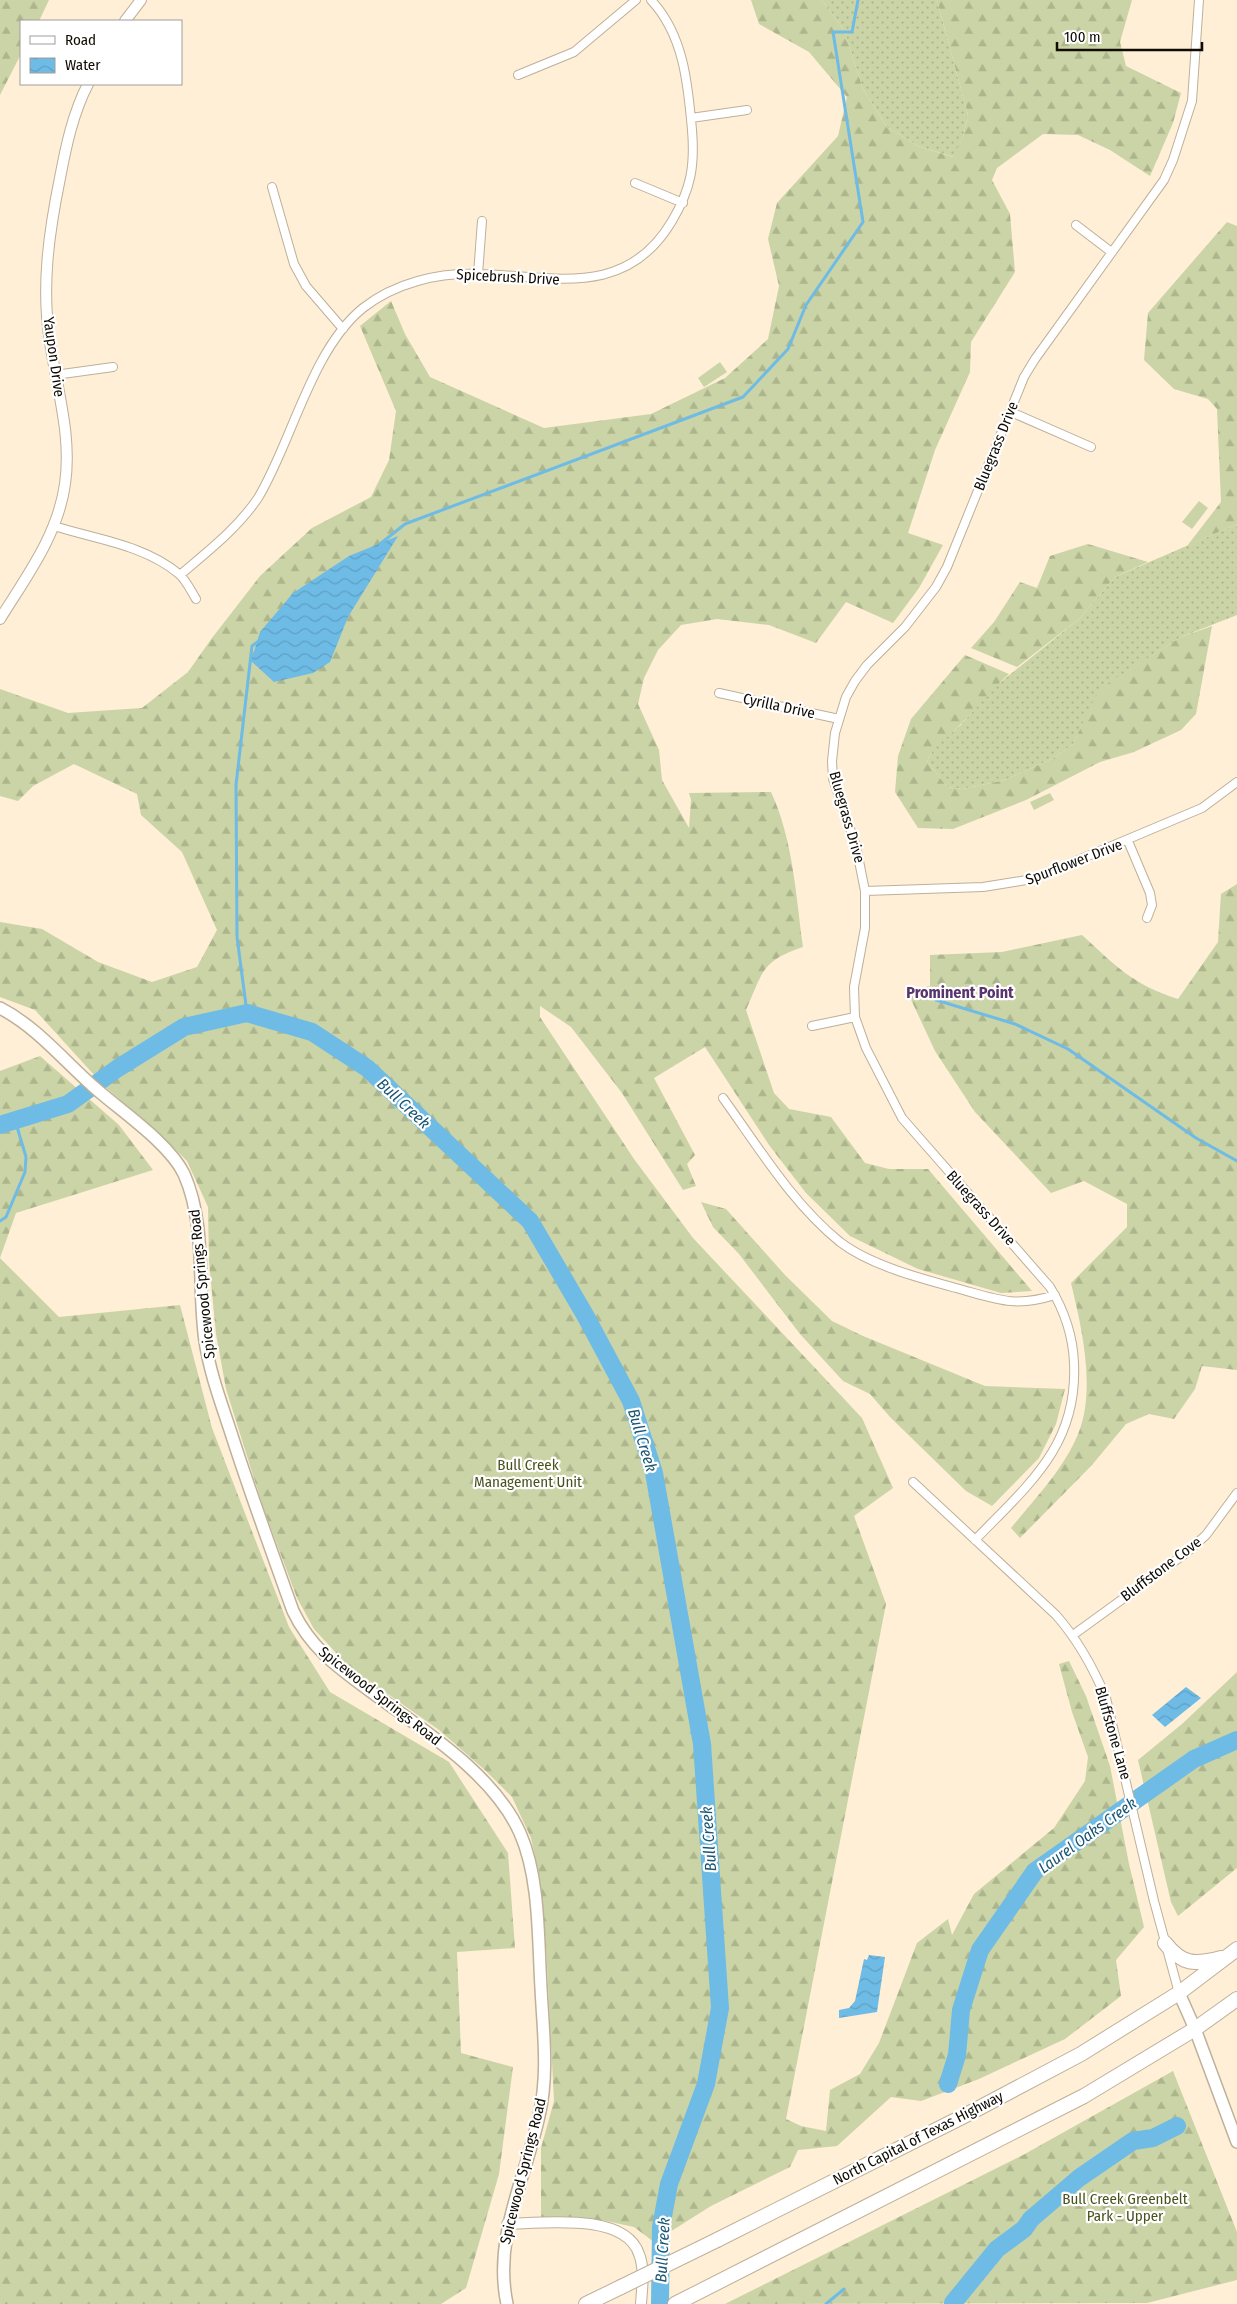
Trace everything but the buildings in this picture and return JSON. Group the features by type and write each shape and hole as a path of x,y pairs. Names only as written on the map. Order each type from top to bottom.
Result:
{"highway":[{"path":"1165,1943 1175,1956 1191,1962 1210,1962 1232,1953"},
{"name":"North Capital of Texas Highway","path":"586,2304 1034,2080 1118,2032 1179,1993 1232,1953"},
{"path":"675,2304 1084,2096 1195,2029 1237,1999"}],"main road":[{"name":"Spicewood Springs Road","path":"0,1008 37,1034 174,1157 183,1173 192,1196 197,1218 205,1342 213,1378 251,1495 292,1610 302,1629 313,1645 345,1673 419,1727 469,1768 506,1809 520,1833 532,1880 538,1926 544,2090 530,2151 507,2224 502,2269 507,2304"},
{"path":"1179,1993 1195,2029 1237,2142"}],"street":[{"path":"126,20 141,0"},
{"path":"518,75 574,52 636,0"},
{"name":"Spicebrush Drive","path":"180,575 228,533 247,514 258,498 325,354 343,329 363,308 405,285 430,277 478,274 566,280 595,277 624,267 653,246 683,203 693,170 691,118 685,68 678,46 660,10 651,0"},
{"name":"Bluegrass Drive","path":"976,1540 1043,1467 1056,1448 1071,1412 1075,1391 1074,1355 1070,1333 1055,1295 1035,1268 902,1118 866,1048 855,1017 854,987 865,928 865,891 856,846 833,778 832,761 839,719 855,681 867,665 905,626 936,587 947,567 1024,377 1035,358 1110,252 1164,180 1180,141 1192,101 1199,0"},
{"name":"Yaupon Drive","path":"0,619 54,526 61,505 68,461 66,431 49,340 46,286 47,256 64,156 73,121 88,85"},
{"path":"691,118 747,110"},
{"path":"635,183 683,203"},
{"path":"272,187 294,264 306,286 343,329"},
{"path":"478,274 482,221"},
{"path":"1076,226 1110,252"},
{"path":"55,376 113,367"},
{"path":"1011,412 1091,447"},
{"path":"54,526 135,550 159,560 180,575 196,599"},
{"name":"Cyrilla Drive","path":"719,693 839,719"},
{"name":"Spurflower Drive","path":"865,891 1009,885 1033,880 1202,808 1237,782"},
{"path":"1128,841 1150,893 1152,904 1147,918"},
{"path":"812,1026 855,1017"},
{"path":"724,1098 781,1180 810,1214 842,1243 878,1262 915,1278 1011,1303 1035,1302 1055,1295"},
{"name":"Bluffstone Lane","path":"912,1482 1037,1596 1073,1634 1094,1670 1106,1698 1119,1746 1154,1901 1179,1993"},
{"name":"Bluffstone Cove","path":"1073,1634 1186,1553 1206,1535 1237,1492"},
{"path":"507,2224 566,2223 600,2225 622,2232 633,2242 642,2261 641,2304"}],"green space":[{"path":"0,0 49,0 39,20 20,20 20,56 0,95"},
{"name":"Bull Creek Management Unit","path":"751,0 822,0 844,30 863,89 887,127 918,146 953,157 963,137 968,115 937,0 1132,0 1120,42 1126,66 1181,93 1173,123 1150,176 1110,150 1078,135 1043,134 997,168 992,180 1010,214 1015,272 971,342 970,372 935,450 908,533 943,545 919,588 893,623 846,602 816,643 769,625 717,619 681,625 658,650 644,678 638,704 659,750 662,780 689,828 691,800 689,793 771,792 778,810 793,868 803,947 779,957 765,969 746,1010 774,1093 789,1109 831,1117 865,1163 889,1169 928,1169 1032,1291 1001,1293 918,1269 850,1236 806,1193 769,1145 705,1047 654,1078 695,1155 687,1164 696,1186 683,1190 622,1093 571,1027 540,1006 540,1017 634,1159 693,1238 862,1418 893,1488 854,1516 886,1604 786,2119 801,2126 826,2131 830,2090 860,2074 879,2043 917,1943 948,1919 952,1935 974,1894 1054,1828 1085,1781 1088,1757 1072,1712 1059,1664 1069,1661 1086,1696 1110,1766 1129,1864 1144,1927 1116,1960 1121,1996 1065,2039 979,2079 921,2101 891,2097 837,2146 798,2150 790,2167 711,2206 654,2242 634,2227 602,2220 541,2220 541,2148 554,2101 546,1946 540,1879 531,1838 512,1797 486,1771 439,1730 348,1666 314,1629 297,1598 263,1507 226,1389 216,1334 209,1262 208,1207 187,1161 156,1130 105,1087 35,1010 0,997 0,922 42,929 98,962 152,982 197,967 217,930 182,852 141,815 137,794 74,764 33,786 18,801 0,796 0,689 68,713 142,708 188,672 260,576 312,528 371,497 389,460 396,411 360,326 391,301 405,334 430,377 544,428 651,414 725,378 768,339 779,286 768,239 777,203 838,136 847,97 809,52 759,24"},
{"path":"822,0 937,0 968,115 963,137 954,157 918,146 887,127 863,89 844,30"},
{"path":"1227,222 1237,226 1237,524 1187,546 1221,502 1217,409 1208,399 1174,389 1144,360 1148,313"},
{"path":"720,362 727,372 704,387 698,378"},
{"path":"1199,501 1208,508 1192,529 1182,522"},
{"path":"1237,524 1237,615 1181,637 1100,689 1073,744 1054,758 1005,780 962,789 947,787 927,761 935,746 960,726 992,689 1079,619 1115,577"},
{"path":"1088,544 1148,562 1115,577 1079,619 1017,667 971,648 994,622 1020,582 1037,588 1050,556"},
{"path":"1212,626 1196,714 1181,730 1134,752 1100,762 1026,800 953,829 918,828 895,792 898,756 911,719 965,655 1009,674 956,729 938,744 927,761 947,787 962,789 1005,780 1054,758 1073,744 1099,689 1181,637"},
{"path":"1050,793 1054,800 1034,810 1030,802"},
{"path":"1237,884 1237,1370 1202,1366 1195,1389 1174,1419 1149,1414 1126,1424 1092,1465 1020,1538 1011,1528 1046,1486 1069,1453 1082,1423 1086,1404 1086,1362 1080,1321 1071,1283 1127,1227 1127,1204 1084,1181 1051,1193 975,1112 935,1051 907,991 930,986 930,955 1002,952 1082,935 1137,981 1178,999 1218,942 1221,894"},
{"path":"40,1056 119,1125 153,1170 16,1213 0,1258 0,1071"},
{"path":"701,1202 726,1209 785,1275 832,1321 863,1336 985,1386 1065,1389 1056,1424 1039,1458 992,1506 966,1491 890,1417 870,1394 843,1381 800,1334 739,1254 713,1227"},
{"path":"0,1258 59,1317 180,1305 212,1428 289,1627 330,1692 449,1762 508,1853 515,1948 457,1952 461,2053 513,2067 499,2174 466,2288 441,2304 0,2304"},
{"path":"1237,1672 1237,1868 1178,1916 1171,1902 1138,1760 1182,1724"},
{"name":"Bull Creek Greenbelt Park - Upper","path":"1173,2071 1237,2232 1237,2280 1147,2303 725,2304 1023,2155"}],"water":[{"path":"398,536 348,617 330,662 313,673 274,682 251,661 260,632 293,593 349,556"},
{"path":"1186,1687 1201,1698 1165,1727 1152,1715"},
{"path":"869,1955 885,1957 877,2012 839,2018 839,2010 849,2008 855,2001 864,1959 867,1960"}],"waterway":[{"path":"380,544 405,524 743,397 788,349 806,305 863,222 833,32 852,32 858,0"},
{"path":"247,1013 237,937 236,785 252,646 260,640"},
{"path":"936,1000 1015,1024 1068,1049 1196,1138 1237,1161"},
{"name":"Bull Creek","path":"0,1125 68,1104 118,1068 184,1027 247,1013 312,1032 367,1068 530,1221 585,1315 631,1401 654,1473 702,1744 720,2008 706,2084 669,2184 661,2227 660,2304"},
{"path":"0,1221 6,1217 25,1172 26,1157 15,1120"},
{"name":"Laurel Oaks Creek","path":"948,2084 957,2055 961,2010 980,1950 1035,1871 1194,1759 1237,1740"},
{"path":"953,2303 997,2249 1024,2229 1031,2219 1079,2178 1133,2141 1153,2138 1177,2126"},
{"name":"Laurel Oaks Creek","path":"826,2304 844,2289"}],"district":[{"name":"Prominent Point","path":"960,992"}]}
